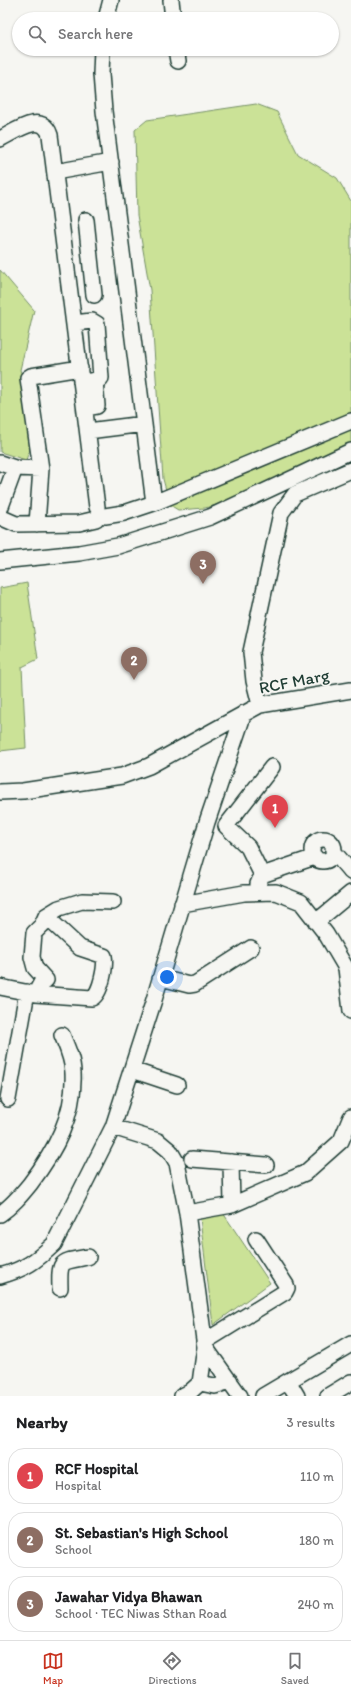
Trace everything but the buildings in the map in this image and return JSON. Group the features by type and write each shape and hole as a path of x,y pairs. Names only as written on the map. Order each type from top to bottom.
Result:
{"street":[{"path":"108,12 111,0"},
{"path":"171,0 172,12"},
{"path":"102,56 101,74 111,162 154,503"},
{"path":"0,138 35,123 43,124 48,128 50,135 74,323 85,377 85,408 99,514"},
{"path":"55,172 111,162"},
{"path":"63,236 87,226 94,295"},
{"path":"69,280 92,276"},
{"path":"37,524 41,469 28,378 31,376 85,377 99,380 102,375 97,324 92,321 74,323"},
{"path":"0,518 16,524 79,523 99,514 124,513 154,503 351,421"},
{"path":"88,431 144,424"},
{"path":"0,561 79,553 118,546 210,517 351,451"},
{"path":"0,463 15,468 41,469"},
{"path":"0,509 15,468"},
{"path":"260,705 254,681 251,652 281,514 295,494 351,470"},
{"name":"RCF Marg","path":"0,792 23,791 122,776 149,766 260,705 351,690"},
{"path":"0,1276 20,1271 39,1259 54,1244 113,1127 161,978 207,822 244,713"},
{"path":"226,826 272,767"},
{"path":"207,822 226,826 248,847 262,875"},
{"path":"254,893 262,875 314,857 312,847 316,841 322,839 329,841 333,847 333,851 351,872"},
{"path":"182,904 216,897 276,892 301,902 326,934 346,968 351,1004"},
{"path":"316,922 351,893"},
{"path":"62,996 60,986 53,981 46,980 35,968 32,957 34,932 50,920 59,908 82,901 113,902"},
{"path":"0,987 31,993 62,996 92,998 96,996 99,990 105,961 104,956 80,948 50,920"},
{"path":"161,978 189,985 195,984 251,948"},
{"path":"6,1093 31,993 46,980"},
{"path":"0,1214 20,1196 50,1157 62,1133 70,1109 73,1071 69,1052 62,1035"},
{"path":"132,1070 177,1085"},
{"path":"187,1213 232,1205 305,1173 341,1141 351,1117"},
{"path":"113,1127 158,1141 170,1151 177,1163 187,1213 204,1345 200,1383 190,1392 182,1396"},
{"path":"192,1158 266,1165"},
{"path":"231,1162 232,1205"},
{"path":"204,1345 285,1292 287,1288 256,1239"},
{"path":"54,1244 62,1265"},
{"path":"60,1288 60,1269 62,1265 69,1261 88,1257"},
{"path":"263,1396 351,1344"},
{"path":"204,1345 240,1396"},
{"path":"200,1383 215,1386 230,1381"},
{"path":"288,1381 297,1396"},
{"path":"328,1396 351,1382"}],"green space":[{"path":"256,104 277,112 298,154 337,178 351,201 351,464 322,476 288,481 255,495 205,508 178,510 170,505 163,479 150,290 137,215 135,130 147,120"},
{"path":"0,270 34,310 20,370 41,419 26,460 0,452"},
{"path":"27,583 38,659 22,667 26,748 0,751 0,588"},
{"path":"219,1207 270,1283 213,1325 199,1210"}],"place":[{"name":"Jawahar Vidya Bhawan","path":"203,584"},
{"name":"St. Sebastian's High School","path":"134,680"},
{"name":"RCF Hospital","path":"275,828"}]}
